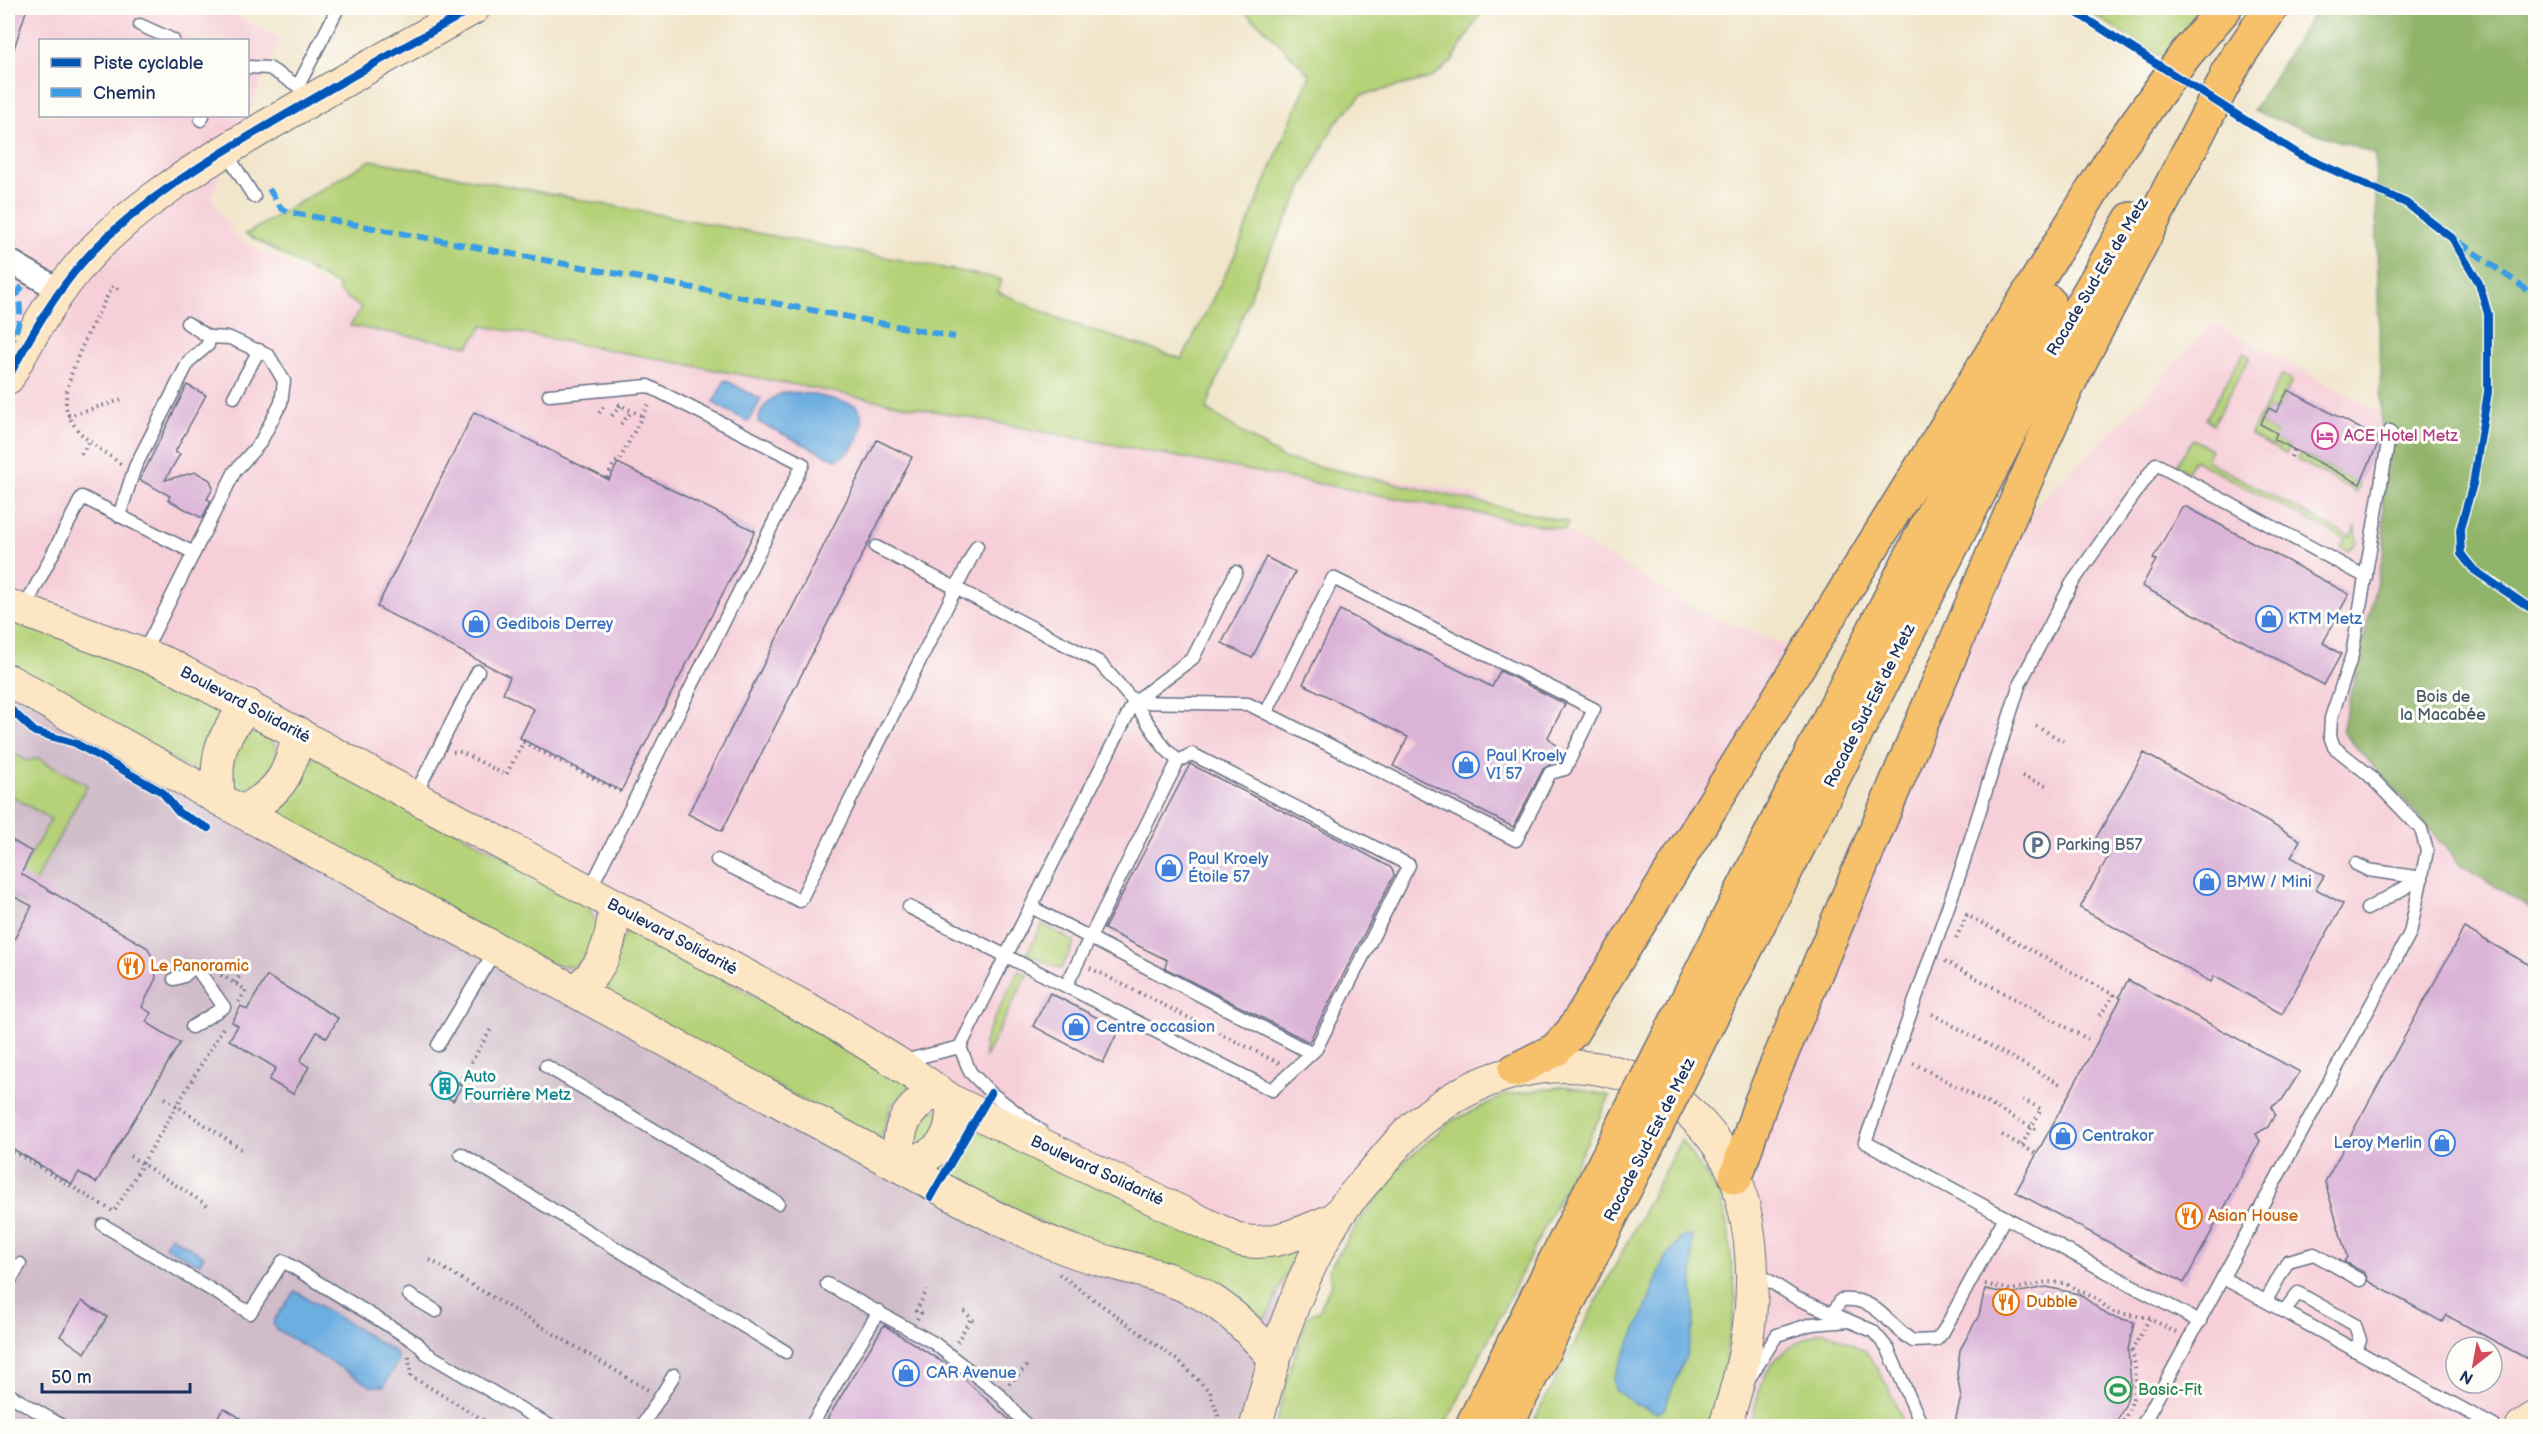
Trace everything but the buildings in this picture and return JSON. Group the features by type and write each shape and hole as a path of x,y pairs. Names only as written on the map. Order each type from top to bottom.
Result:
{"highway":[{"name":"Rocade Sud-Est de Metz","path":"1506,1426 1626,1154 1691,1024 1942,495 2010,367 2082,241 2227,8"},
{"path":"1515,1070 1556,1050 1572,1032 2120,146 2185,54 2227,8"},
{"name":"Rocade Sud-Est de Metz","path":"1691,1024 2025,403 2128,223 2271,8"},
{"path":"1736,1177 1761,1102 1996,544 2070,384 2239,54"},
{"name":"Rocade Sud-Est de Metz","path":"1472,1426 1626,1154"}],"main road":[{"path":"8,378 37,326 76,270 127,221 174,183 225,150 303,93 474,8"},
{"name":"Boulevard Solidarité","path":"15,608 143,654 248,705 832,1022 896,1062 943,1096 1240,1240 1266,1241 1296,1234 1336,1218"},
{"path":"8,680 230,805 573,991 1028,1233 1079,1253 1163,1277 1194,1290 1214,1301 1247,1328 1273,1357"},
{"path":"230,805 218,755 226,733 248,705"},
{"path":"230,805 261,802 276,788 292,763 298,733"},
{"path":"573,991 586,984 602,960 613,930 602,899"},
{"path":"1256,1426 1273,1357 1313,1262 1336,1218 1402,1138 1426,1116 1483,1081 1515,1070 1552,1064 1582,1065 1642,1082 1675,1100 1716,1143 1736,1177 1746,1217 1753,1270 1749,1326 1729,1415"},
{"path":"943,1096 953,1121 949,1135 923,1160 899,1166 900,1128 917,1104 943,1096"},
{"path":"2522,1426 2535,1417"}],"street":[{"path":"8,260 61,291"}],"lane":[{"path":"249,67 269,68 303,93 338,8"},
{"path":"140,25 171,39"},
{"path":"225,150 254,197"},
{"path":"143,654 235,471 260,444 281,403 284,381 269,356 230,338 209,337 188,323"},
{"path":"119,516 134,471 189,361 208,345 209,337"},
{"path":"234,397 259,350"},
{"path":"549,395 648,386 803,464 635,799 602,899"},
{"path":"2142,1426 2409,933 2427,851 2421,829 2368,774 2334,747 2331,735 2331,718 2352,655 2390,431"},
{"path":"2200,1322 1865,1142 1960,873 2020,683 2072,583 2156,464 2366,577"},
{"path":"15,608 82,497 194,553"},
{"path":"717,860 800,901 977,546"},
{"path":"876,547 1099,662 1134,702 1164,747 1178,761"},
{"path":"1079,1162 991,1093 970,1072 960,1047 1134,702 1193,658 1236,572"},
{"path":"1134,702 1248,704 1516,840 1550,773 1565,769 1594,709 1333,578 1266,713"},
{"path":"414,796 478,671"},
{"path":"909,907 1272,1090 1316,1049 1409,864 1192,754 1178,761 1066,986"},
{"path":"2356,864 2368,870 2422,878"},
{"path":"2367,909 2422,878"},
{"path":"1030,907 1311,1053"},
{"path":"438,1045 496,949"},
{"path":"174,979 184,976 195,966 224,1007 192,1027"},
{"path":"896,1062 925,1058 939,1050 960,1047"},
{"path":"546,1066 778,1203"},
{"path":"461,1154 786,1352"},
{"path":"1833,1313 1841,1300 1858,1298 1884,1315 1913,1341 1936,1340 1943,1332 2005,1217"},
{"path":"103,1225 250,1312 283,1261 417,1343 426,1353 550,1426"},
{"path":"2266,1302 2288,1261 2313,1254 2360,1280"},
{"path":"8,1284 20,1264"},
{"path":"1753,1270 1796,1298 1873,1331 1888,1349 1922,1426"},
{"path":"2223,1278 2494,1426"},
{"path":"827,1284 934,1342 999,1394 1027,1426"},
{"path":"2284,1311 2298,1293 2355,1325 2360,1340 2354,1350"},
{"path":"409,1294 436,1311"},
{"path":"811,1426 879,1311"},
{"path":"1729,1415 1777,1335 1812,1324 1854,1321"},
{"path":"642,1426 674,1375"},
{"path":"8,1394 62,1426"}],"path":[{"path":"118,289 113,286 100,311 68,384 65,402 68,416 79,432 134,471"},
{"path":"68,416 121,400"},
{"path":"607,478 615,462 619,461 650,400"},
{"path":"612,416 621,405"},
{"path":"621,424 632,411"},
{"path":"81,454 90,441"},
{"path":"2291,457 2294,450"},
{"path":"2036,726 2063,741"},
{"path":"449,755 455,751 461,752 506,775 523,742 635,799"},
{"path":"2022,776 2048,786"},
{"path":"1955,938 1967,915 2114,995 2099,1017"},
{"path":"1945,961 2088,1039"},
{"path":"1077,962 1293,1070"},
{"path":"235,983 248,963"},
{"path":"218,972 246,990 235,1008"},
{"path":"1932,1014 2062,1085"},
{"path":"8,1148 114,1212 230,1017"},
{"path":"459,1083 491,1029"},
{"path":"1913,1064 2037,1130"},
{"path":"165,1098 241,1149"},
{"path":"2022,1099 2041,1109 2022,1145"},
{"path":"2002,1135 2035,1153"},
{"path":"130,1156 207,1206"},
{"path":"430,1260 652,1393 656,1404"},
{"path":"1055,1269 1083,1293 1116,1313 1181,1363 1210,1392 1222,1426"},
{"path":"1970,1281 2011,1290 2046,1282 2064,1283 2097,1299 2112,1312 2150,1318 2189,1340"},
{"path":"2120,1426 2134,1395 2137,1368 2132,1350 2159,1300"},
{"path":"964,1311 975,1322"},
{"path":"406,1336 411,1376 493,1426"}],"shaded area":[{"path":"8,8 221,8 281,38 249,111 249,39 39,39 39,117 246,117 211,197 235,237 355,302 970,410 1470,492 1524,522 1565,530 1705,615 1804,652 1572,1032 1426,1116 1294,1304 8,661"},
{"path":"2212,322 2381,412 2384,551 2342,731 2460,864 2535,911 2535,1426 1725,1426 1743,1366 1736,1177 1997,545 2146,397"},
{"path":"8,690 1294,1304 1256,1426 8,1426"}],"green space":[{"path":"1239,8 1484,8 1452,61 1431,78 1362,95 1334,125 1258,276 1206,409 1282,458 1568,522 1565,530 483,326 469,346 350,326 361,308 338,291 340,287 246,234 371,160 1001,279 998,292 1070,323 1182,359 1234,257 1310,75 1263,27"},
{"path":"2083,8 2201,8 2165,59"},
{"name":"Bois de la Macabée","path":"2317,8 2535,8 2535,911 2460,864 2342,731 2384,551 2375,154 2253,111"},
{"path":"2243,353 2250,357 2213,424 2206,419"},
{"path":"2282,375 2292,381 2276,412 2269,408 2260,424 2277,433 2275,439 2289,447 2286,454 2250,435"},
{"path":"2193,439 2211,449 2206,460 2350,537 2356,527 2357,543 2348,551 2341,547 2345,539 2194,460 2187,472 2176,465"},
{"path":"2300,453 2360,484 2357,492 2297,460"},
{"path":"8,618 95,649 223,705 208,745 205,777 8,667"},
{"path":"261,731 278,748 274,763 261,780 240,790 236,787 232,769 235,752 244,739"},
{"path":"8,750 27,761 38,758 87,785 24,902 9,894 51,819 8,794"},
{"path":"315,754 587,902 600,933 584,959 573,967 548,963 272,816 271,809 276,802 297,788"},
{"path":"1042,924 1075,942 1061,969 1027,954"},
{"path":"632,927 912,1085 891,1106 880,1142 606,994 621,939"},
{"path":"1019,970 1027,975 985,1057 984,1043 987,1033"},
{"path":"1565,1086 1610,1096 1445,1426 1276,1426 1287,1377 1309,1315 1319,1311 1332,1282 1328,1270 1358,1223 1403,1163 1450,1122 1505,1095"},
{"path":"940,1110 943,1131 914,1150 913,1133 931,1111"},
{"path":"967,1118 1290,1246 1295,1254 1270,1311 1264,1319 1255,1312 1252,1315 1065,1234 930,1169"},
{"path":"1681,1140 1721,1197 1728,1229 1736,1300 1719,1394 1707,1426 1531,1426"},
{"path":"1824,1331 1866,1351 1887,1385 1905,1426 1750,1426 1759,1391 1771,1366 1790,1347"}],"water":[{"path":"725,380 761,399 749,422 713,403"},
{"path":"787,392 812,394 855,405 860,411 862,427 850,451 836,459 758,422 768,402"},
{"path":"170,1236 204,1256 199,1264 165,1246"},
{"path":"1692,1236 1694,1324 1687,1353 1664,1409 1658,1413 1635,1404 1615,1390 1613,1379 1643,1315 1665,1258 1682,1237"},
{"path":"295,1291 395,1352 398,1360 384,1386 371,1386 276,1329 273,1323 275,1319"}],"marked path":[{"path":"269,189 281,208 288,212 955,337"},
{"path":"2459,242 2536,296"},
{"path":"8,348 19,322 20,309 17,294 24,284"}],"cycle path":[{"path":"8,378 39,322 76,270 96,248 141,208 191,172 243,140 474,8"},
{"path":"2069,8 2300,155 2406,203 2452,238 2479,283 2488,314 2488,392 2473,484 2460,529 2461,554 2474,570 2536,612"},
{"path":"8,707 35,732 75,743 162,792 179,813 208,828"},
{"path":"931,1197 991,1093"}],"place":[{"name":"ACE Hotel Metz","path":"2325,436"},
{"name":"KTM Metz","path":"2269,619"},
{"name":"Gedibois Derrey","path":"476,624"},
{"name":"Paul Kroely VI 57","path":"1466,765"},
{"name":"Parking B57","path":"2037,845"},
{"name":"Paul Kroely Étoile 57","path":"1169,868"},
{"name":"BMW / Mini","path":"2207,882"},
{"name":"Le Panoramic","path":"131,966"},
{"name":"Centre occasion","path":"1076,1027"},
{"name":"Auto Fourrière Metz","path":"445,1086"},
{"name":"Centrakor","path":"2063,1136"},
{"name":"Leroy Merlin","path":"2442,1143"},
{"name":"Asian House","path":"2189,1216"},
{"name":"Dubble","path":"2006,1302"},
{"name":"CAR Avenue","path":"906,1373"},
{"name":"Basic-Fit","path":"2118,1390"}]}
